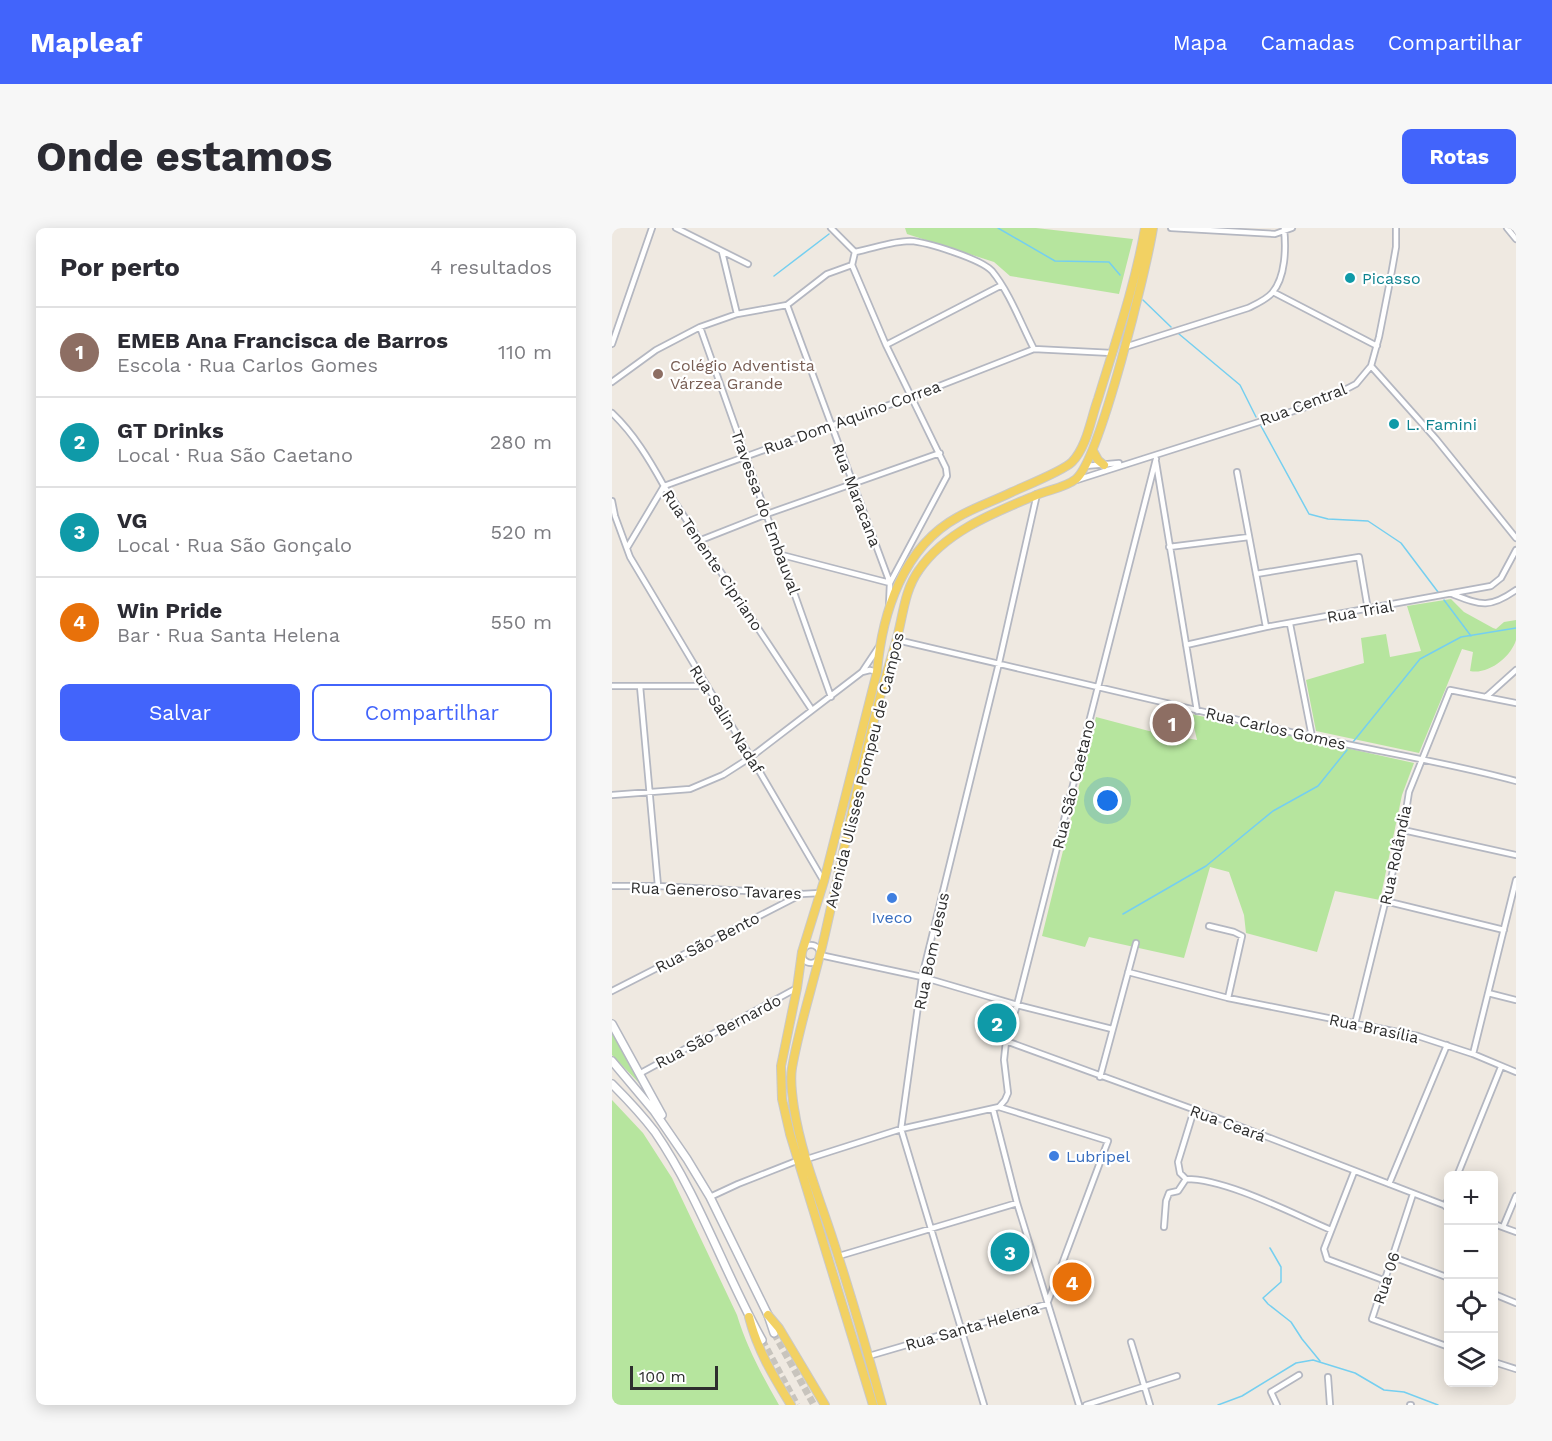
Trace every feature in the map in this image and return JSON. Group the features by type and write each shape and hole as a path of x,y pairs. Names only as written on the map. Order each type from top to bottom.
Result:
{"main road":[{"path":"1072,463 1082,448 1112,353 1137,267 1145,228"},
{"path":"1074,481 1093,451 1125,347 1154,228"},
{"path":"1093,451 1104,465"},
{"path":"1072,463 1077,462 1085,466"},
{"name":"Avenida Ulisses Pompeu de Campos","path":"882,1405 838,1256 782,1099 781,1066 802,952 824,881 877,672 879,646 889,607 912,558 934,534 957,517 1072,463"},
{"path":"1037,494 1036,486 1040,479"},
{"name":"Avenida Ulisses Pompeu de Campos","path":"873,1405 803,1160 791,1074 801,1022 820,955 879,695 897,640 904,603 918,571 945,542 975,523 1037,494 1074,481"},
{"path":"879,646 884,639 897,640"},
{"path":"612,1024 710,1197 768,1315 774,1333"},
{"path":"612,1061 654,1111 687,1159"},
{"path":"612,1084 654,1132 675,1165 762,1340"},
{"path":"768,1315 779,1328 825,1405"},
{"path":"749,1317 762,1355 791,1405"}],"street":[{"path":"612,344 652,228"},
{"path":"676,228 748,264"},
{"path":"831,228 855,252"},
{"path":"1171,228 1275,234 1292,228"},
{"name":"Rua Central","path":"1085,466 1155,457 1333,396 1356,384 1371,366 1377,346 1396,247 1396,228"},
{"path":"1507,228 1516,239"},
{"path":"1125,347 1248,308 1264,300 1273,292 1279,281 1285,249 1284,229"},
{"path":"855,252 909,241 982,262 1002,285 1034,349"},
{"path":"722,252 737,314"},
{"path":"855,252 852,265 886,345 940,453 947,476 890,583 889,607"},
{"path":"612,382 656,350 700,327 737,314 787,305 827,274 852,265"},
{"path":"886,345 1002,285"},
{"path":"1273,292 1377,346"},
{"name":"Rua Maracana","path":"787,305 890,583"},
{"name":"Travessa do Embauval","path":"700,327 831,697"},
{"name":"Rua Dom Aquino Correa","path":"664,486 830,424 911,397 1034,349 1112,353"},
{"path":"1371,366 1436,439 1516,538"},
{"name":"Rua Tenente Cipriano","path":"612,413 642,448 664,486 812,710"},
{"path":"701,540 767,514 940,453"},
{"path":"1155,457 1197,711"},
{"name":"Rua São Caetano","path":"996,1108 1005,1100 1008,1093 1004,1060 1006,1041 1155,457"},
{"name":"Rua Central","path":"1074,481 1128,462"},
{"path":"1237,472 1266,627"},
{"path":"627,548 664,486"},
{"name":"Rua Bom Jesus","path":"984,1405 901,1129 922,977 999,663 1037,494"},
{"name":"Rua Salin Nadaf","path":"612,501 630,557 824,881"},
{"path":"1169,547 1249,537"},
{"name":"Rua Trial","path":"1186,645 1266,627 1491,586 1501,578 1516,550"},
{"path":"782,555 890,583"},
{"path":"1256,574 1359,557 1368,610"},
{"path":"1452,594 1480,604 1502,600 1516,590"},
{"path":"1290,624 1312,737"},
{"name":"Rua Carlos Gomes","path":"897,640 1197,711 1516,781"},
{"path":"612,795 690,789 723,775 751,757 862,672 879,646"},
{"path":"862,672 870,669 877,672"},
{"path":"1486,697 1516,670"},
{"path":"612,686 707,686"},
{"path":"640,686 658,886"},
{"name":"Rua Rolândia","path":"1355,1024 1403,830 1409,792 1421,760 1450,690 1486,697"},
{"path":"1486,697 1516,703"},
{"path":"1403,830 1516,855"},
{"path":"1473,1054 1516,880"},
{"name":"Rua Generoso Tavares","path":"612,886 658,886 802,894 820,892"},
{"name":"Rua São Bento","path":"612,991 802,894"},
{"path":"1385,901 1504,930"},
{"path":"1209,926 1242,936 1228,998"},
{"path":"1100,1077 1136,943"},
{"path":"813,945 820,950 820,955 815,962 810,963 803,958 802,952 806,946 813,945"},
{"path":"820,955 922,977 1017,1005 1112,1029"},
{"name":"Rua Brasília","path":"1128,972 1228,998 1418,1036 1473,1054 1516,1072"},
{"name":"Rua São Bernardo","path":"639,1074 797,988"},
{"path":"1488,993 1516,1000"},
{"name":"Rua Ceará","path":"1006,1041 1444,1206"},
{"path":"1389,1184 1447,1045"},
{"path":"1459,1171 1501,1066"},
{"path":"710,1197 803,1160 901,1129 996,1108 1017,1203 1079,1405"},
{"name":"Rua Santa Helena","path":"869,1356 1047,1304 1108,1141 996,1108"},
{"path":"1194,1110 1178,1162 1180,1173 1186,1179 1200,1179 1232,1189 1331,1230"},
{"path":"1354,1172 1324,1249 1327,1259 1386,1281"},
{"path":"1164,1227 1166,1201 1169,1193 1178,1191 1186,1179"},
{"name":"Rua 06","path":"1413,1194 1372,1319 1444,1345"},
{"path":"1503,1227 1516,1196"},
{"path":"838,1256 1017,1203"},
{"path":"1497,1225 1516,1232"},
{"path":"1393,1257 1444,1276"},
{"path":"1498,1296 1516,1303"},
{"path":"1131,1342 1150,1405"},
{"path":"1498,1363 1516,1369"},
{"path":"1277,1405 1271,1392 1299,1375"},
{"path":"1086,1405 1099,1403 1177,1376"},
{"path":"1328,1377 1330,1405"}],"green space":[{"path":"905,228 1036,228 1133,239 1119,294 1010,276 994,262 907,234"},
{"path":"1451,599 1464,612 1496,629 1504,622 1516,620 1516,640 1509,653 1498,663 1477,672 1470,671 1473,652 1462,649 1419,753 1316,731 1306,680 1364,663 1361,638 1386,634 1390,657 1421,651 1407,606"},
{"path":"1191,714 1414,763 1402,795 1380,900 1335,891 1317,952 1246,933 1244,915 1229,872 1210,867 1184,958 1089,937 1085,947 1042,936 1096,717 1149,731 1197,740"},
{"path":"612,1029 641,1084 641,1085 612,1055"},
{"path":"612,1100 643,1133 672,1178 737,1315 755,1361 779,1405 612,1405"}],"waterway":[{"path":"998,228 1055,261 1109,262 1120,275"},
{"path":"774,276 829,234"},
{"path":"1143,300 1171,327"},
{"path":"1179,334 1240,385 1256,417"},
{"path":"1261,426 1309,514 1328,519 1368,521 1401,543 1438,592"},
{"path":"1444,600 1471,636"},
{"path":"1353,742 1420,659 1461,637 1516,628"},
{"path":"1123,914 1206,866 1273,811 1318,786 1347,750"},
{"path":"1270,1248 1281,1267 1281,1282 1263,1298 1291,1322 1320,1361"},
{"path":"1218,1405 1242,1396 1296,1363 1313,1360 1355,1373 1384,1390 1404,1392 1438,1405"}],"tunnel":[{"path":"774,1333 814,1405"},
{"path":"762,1340 797,1405"}],"place":[{"name":"Picasso","path":"1350,278"},
{"name":"Colégio Adventista Várzea Grande","path":"658,374"},
{"name":"L. Famini","path":"1394,424"},
{"name":"EMEB Ana Francisca de Barros","path":"1172,723"},
{"name":"Iveco","path":"892,898"},
{"name":"GT Drinks","path":"997,1023"},
{"name":"Lubripel","path":"1054,1156"},
{"name":"VG","path":"1010,1252"},
{"name":"Win Pride","path":"1072,1282"}]}
